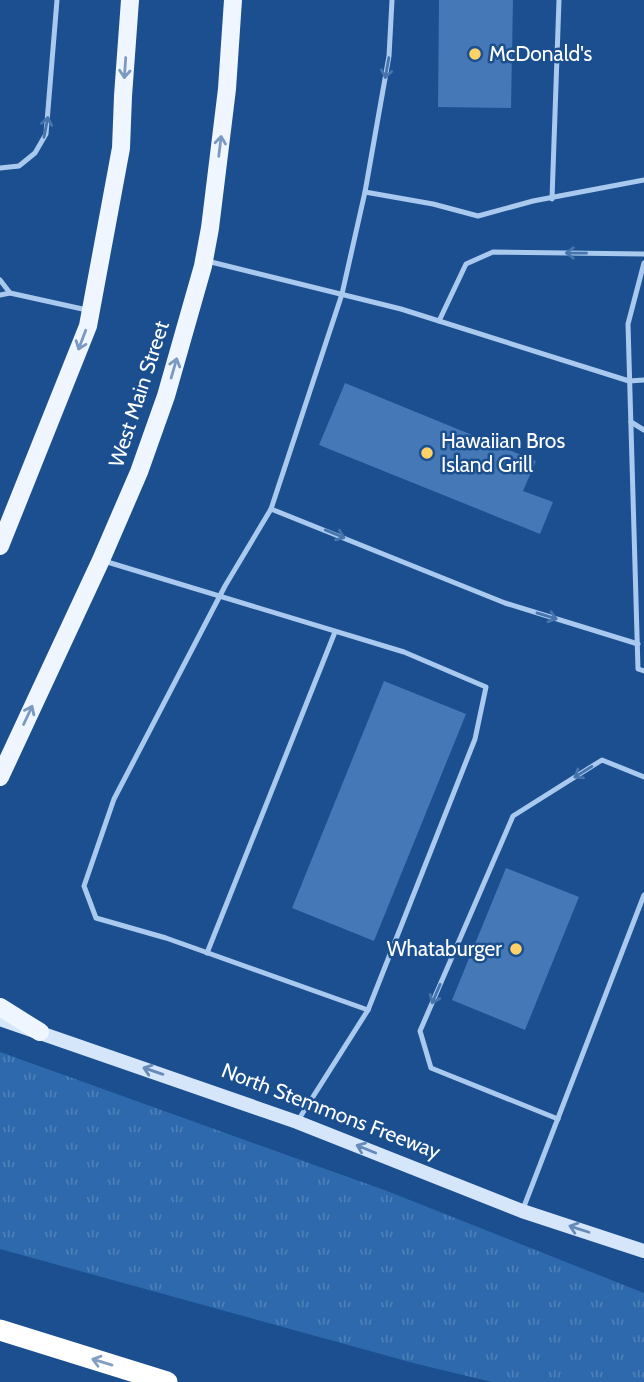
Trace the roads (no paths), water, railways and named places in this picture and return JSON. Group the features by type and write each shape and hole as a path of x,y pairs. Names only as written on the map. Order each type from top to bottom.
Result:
{"highway":[{"path":"0,1330 167,1382"}],"main road":[{"path":"0,546 88,326 121,148 122,96 130,0"},
{"name":"West Main Street","path":"0,777 101,559 139,471 166,396 204,260 226,89 233,0"},
{"path":"0,1007 40,1032"},
{"name":"North Stemmons Freeway","path":"0,1019 297,1122 522,1210 644,1251"}],"lane":[{"path":"0,168 19,166 35,153 46,134 57,0"},
{"path":"368,1010 207,953 96,918 84,886 114,799 219,597 271,509 342,294 365,192 389,56 392,0"},
{"path":"552,198 559,0"},
{"path":"365,192 433,204 478,216 533,201 644,180"},
{"path":"439,321 466,264 493,252 644,254"},
{"path":"204,260 439,321 629,381 644,380"},
{"path":"644,263 642,281 628,324 638,669 644,671"},
{"path":"0,280 10,293"},
{"path":"0,295 10,293 90,311"},
{"path":"631,422 644,430"},
{"path":"271,509 505,603 638,644"},
{"path":"101,559 404,653 486,687 475,739 368,1010 297,1122"},
{"path":"207,953 335,632"},
{"path":"558,1118 431,1068 420,1031 513,816 602,760 644,777"},
{"path":"522,1210 644,895"}],"place":[{"name":"McDonald's","path":"475,54"},
{"name":"Hawaiian Bros Island Grill","path":"427,453"},
{"name":"Whataburger","path":"516,949"}]}
